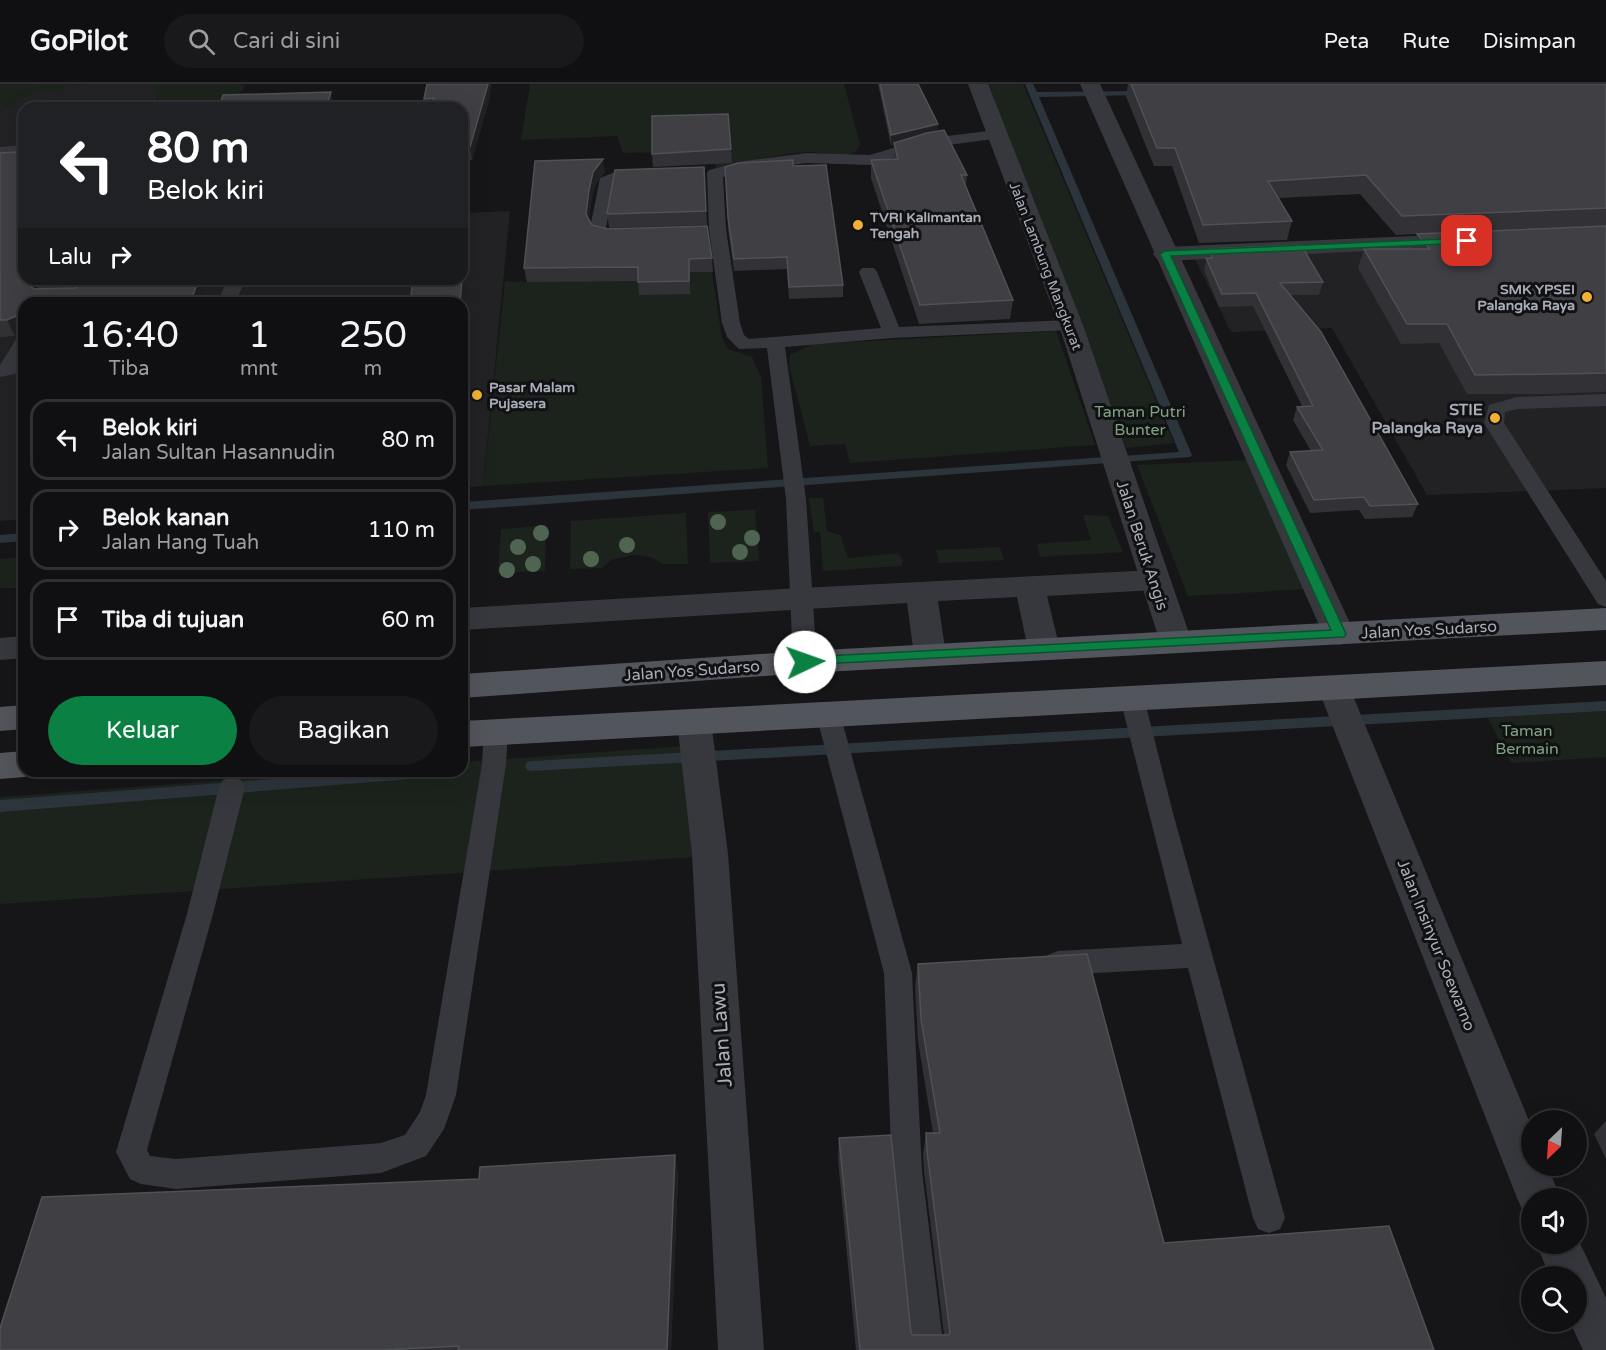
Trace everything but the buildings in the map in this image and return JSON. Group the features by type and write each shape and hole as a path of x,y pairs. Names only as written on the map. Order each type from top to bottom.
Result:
{"main road":[{"name":"Jalan Yos Sudarso","path":"468,687 805,662 1606,619"},
{"path":"468,734 1132,698 1335,691 1606,673"},
{"path":"0,719 18,718"},
{"path":"0,766 18,764"}],"street":[{"name":"Jalan Lambung Mangkurat","path":"978,84 1071,325 1115,461"},
{"path":"1090,84 1339,634"},
{"path":"1165,254 1487,240"},
{"name":"Jalan Beruk Angis","path":"1115,461 1176,642"},
{"path":"468,619 801,598 1155,580"},
{"path":"1030,586 1044,649"},
{"path":"921,592 930,655"},
{"path":"0,649 18,648"},
{"name":"Jalan Insinyur Soewarno","path":"1335,691 1535,1188"},
{"name":"Jalan Lawu","path":"694,721 710,854 741,1350"},
{"path":"1587,1308 1606,1349"}],"lane":[{"path":"996,135 922,144 871,160 807,158 744,166 728,172 709,173 714,206 712,233 736,337 745,345 892,333 1071,325"},
{"path":"0,152 18,150"},
{"path":"641,234 609,235 600,232 598,228 606,181 620,174 667,173"},
{"path":"868,272 892,333"},
{"path":"775,342 794,482 805,662"},
{"path":"11,370 18,354"},
{"path":"1606,400 1517,403 1496,409 1494,423 1606,599"},
{"path":"1132,698 1160,813 1269,1218"},
{"path":"828,714 909,972 907,1171 927,1350"},
{"path":"233,783 200,914 131,1152 141,1169 176,1174 381,1158 415,1146 433,1119 441,1095 494,764 496,732"},
{"path":"1037,965 1200,955"}],"shaded area":[{"path":"0,84 165,84 155,102 18,102 18,285 468,285 468,213 510,211 483,486 468,487 468,297 18,297 18,520 0,521"},
{"name":"STIE Palangka Raya","path":"1606,240 1606,488 1427,495 1332,328 1231,332 1194,257"}],"green space":[{"path":"0,84 87,84 34,92 0,112"},
{"path":"154,84 238,84 245,86 238,95 226,102 159,102"},
{"path":"530,84 844,84 860,144 852,154 847,155 797,153 716,169 714,151 623,153 617,136 521,140"},
{"name":"Taman Putri Bunter","path":"984,84 1023,84 1174,443 1126,448"},
{"path":"710,259 722,338 728,349 752,357 761,377 768,468 483,486 505,281 528,282"},
{"path":"1056,331 1095,445 850,463 845,444 810,446 789,365 790,355 814,344"},
{"path":"1249,460 1309,589 1188,596 1137,465"},
{"path":"809,498 823,498 827,531 840,535 848,558 898,553 903,560 901,566 823,571 820,532 814,532"},
{"path":"755,510 759,561 710,563 708,512"},
{"path":"686,513 688,564 664,564 650,557 633,555 611,560 602,568 570,569 571,521"},
{"path":"1083,515 1108,516 1123,552 1040,557 1037,544 1091,540"},
{"path":"546,525 545,571 498,573 501,529"},
{"path":"1000,547 1004,560 939,563 936,550"},
{"path":"18,558 18,588 0,588 0,559"},
{"name":"Taman Bermain","path":"1606,711 1606,757 1511,763 1488,718"},
{"path":"683,746 694,857 0,904 0,797 266,777 468,777 468,762"}],"waterway":[{"path":"468,506 1186,455 1029,84"},
{"path":"1034,95 1144,93"},
{"path":"0,539 18,538"},
{"path":"532,766 1606,706"},
{"path":"0,806 370,777"}],"place":[{"name":"TVRI Kalimantan Tengah","path":"858,225"},
{"name":"SMK YPSEI Palangka Raya","path":"1587,297"},
{"name":"Pasar Malam Pujasera","path":"477,395"},
{"name":"STIE Palangka Raya","path":"1495,418"}],"route":[{"path":"805,662 1339,634 1165,254 1467,241"}]}
